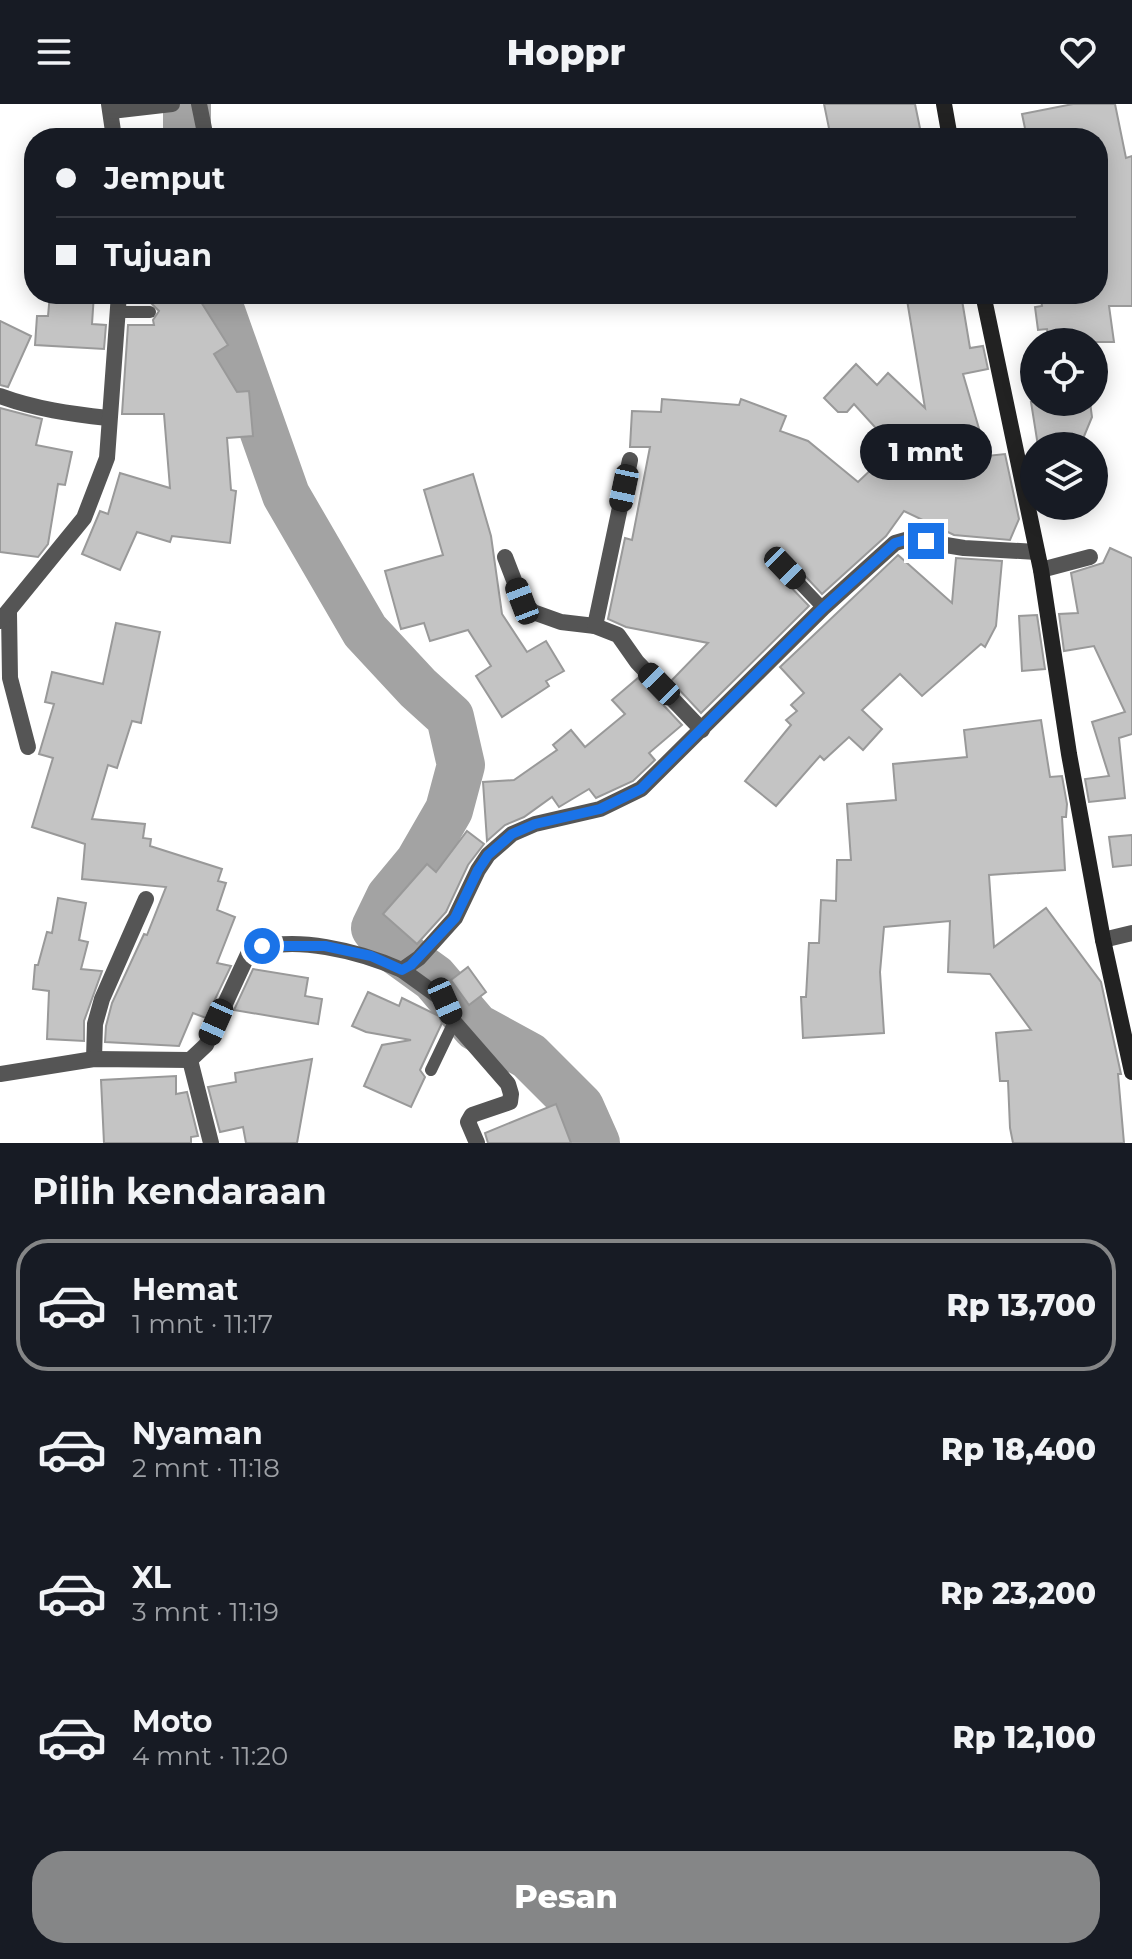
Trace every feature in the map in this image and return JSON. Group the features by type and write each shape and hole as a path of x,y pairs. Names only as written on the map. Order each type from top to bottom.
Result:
{"street":[{"path":"113,128 110,108 172,104"},
{"path":"199,104 204,128"},
{"path":"944,104 948,128"},
{"path":"28,747 10,678 4,617 84,518 107,458 120,304"},
{"path":"985,304 1041,570 1069,754 1103,940 1132,1072"},
{"path":"0,396 63,413 108,418"},
{"path":"595,626 630,460"},
{"path":"410,964 455,918 488,855 512,834 535,824 600,809 641,789 823,608 895,543 909,539 964,548 1037,552"},
{"path":"505,557 522,601 533,612 561,622 595,626 618,635 637,662 702,730"},
{"path":"1041,570 1090,557"},
{"path":"94,1059 95,1024 102,999 146,899"},
{"path":"1103,940 1132,933"},
{"path":"0,1074 94,1059 190,1060 206,1045 249,952 262,946 325,946 410,964 445,1001 454,1022 508,1084 511,1094 510,1102 472,1115 468,1122 477,1143"},
{"path":"190,1060 211,1143"}],"lane":[{"path":"120,312 150,312"},
{"path":"785,568 823,608"},
{"path":"431,1070 454,1022"}],"building":[{"path":"824,104 915,104 920,128 829,128"},
{"path":"1073,104 1115,104 1126,158 1132,156 1132,306 1109,306 1114,342 1108,342 1108,328 1038,328 1035,307 1042,304 1108,304 1108,128 1025,128 1022,114"},
{"path":"49,304 93,304 92,324 106,325 104,349 35,345 37,316 48,316"},
{"path":"152,304 202,304 228,345 214,354 237,392 249,391 253,436 227,438 231,490 236,491 230,543 172,536 170,542 137,532 120,570 82,554 100,511 108,514 120,473 170,488 164,414 122,414 128,325 154,325 153,320 159,311"},
{"path":"908,304 963,304 970,348 983,346 988,369 963,374 987,456 1005,454 1019,519 1010,540 954,535 904,511 886,536 822,594 791,561 779,561 776,566 778,574 809,606 701,713 671,681 708,643 626,627 608,619 625,538 632,540 650,447 630,447 632,411 661,412 662,399 739,405 741,399 786,416 780,431 808,441 858,482 876,465 906,476 885,456 894,448 854,404 847,412 838,412 824,398 856,364 877,385 888,373 925,408"},
{"path":"0,321 31,336 8,387 0,385"},
{"path":"0,408 42,419 36,445 72,452 65,485 58,484 48,544 38,557 0,552"},
{"path":"1033,416 1092,416 1086,432 1036,432"},
{"path":"473,474 491,536 502,614 527,652 546,641 564,671 546,681 549,686 502,717 476,676 491,666 468,630 430,641 424,623 401,629 385,571 443,555 424,490"},
{"path":"1110,548 1132,558 1132,734 1119,738 1125,798 1089,802 1085,779 1109,776 1092,722 1125,712 1094,646 1064,651 1059,614 1078,613 1071,573 1103,563"},
{"path":"898,555 952,603 956,558 1002,561 996,626 985,647 981,644 922,696 900,674 862,710 882,729 863,750 849,737 824,760 820,756 776,806 745,781 791,725 786,720 797,711 791,705 804,693 780,667"},
{"path":"1037,615 1045,669 1022,671 1019,616"},
{"path":"116,623 160,632 141,723 132,721 117,768 108,765 92,819 145,824 143,838 151,839 150,846 222,869 218,881 226,883 217,910 235,917 217,963 231,966 206,1018 193,1013 179,1046 105,1042 112,1003 144,934 147,935 166,887 82,879 85,844 32,827 53,758 39,754 54,704 45,702 52,672 103,684"},
{"path":"638,678 682,725 649,753 655,760 633,781 596,798 589,789 559,807 552,797 524,817 505,825 487,841 483,782 514,780 557,750 553,745 571,730 585,747 625,714 612,700"},
{"path":"1041,720 1050,777 1062,776 1067,804 1066,817 1062,817 1065,870 989,875 994,947 1046,908 1101,982 1121,1074 1118,1074 1124,1143 1013,1143 1008,1081 1000,1081 996,1033 1031,1030 990,974 948,972 950,921 884,927 880,972 884,1033 803,1038 801,997 806,997 809,943 819,943 821,900 836,901 837,860 851,860 847,804 896,800 893,764 967,757 964,730"},
{"path":"467,831 484,844 468,865 446,912 417,944 383,914 427,864 436,872"},
{"path":"1132,835 1132,865 1113,867 1109,837"},
{"path":"58,898 86,903 79,940 88,942 81,969 102,971 84,1021 84,1041 47,1039 49,991 33,989 35,965 38,965 47,932 52,933"},
{"path":"468,967 486,992 469,1005 451,980"},
{"path":"253,969 308,978 305,996 322,999 318,1024 234,1010"},
{"path":"368,992 399,1006 402,998 439,1016 442,1023 420,1070 425,1077 411,1107 364,1086 382,1045 411,1040 366,1032 352,1026"},
{"path":"312,1059 297,1143 246,1143 243,1127 220,1132 208,1087 236,1082 235,1073"},
{"path":"176,1076 176,1094 187,1092 198,1136 191,1137 191,1143 104,1143 101,1080"},
{"path":"556,1104 571,1143 488,1143 485,1133"}],"waterway":[{"path":"187,104 187,128"},
{"path":"219,304 286,495 365,631 450,717 461,765 449,810 419,862 390,897 375,928 387,944 434,978 476,1027 529,1056 580,1107 596,1143"}],"route":[{"path":"262,946 325,946 371,956 402,970 411,965 455,918 488,855 512,834 535,824 600,809 641,789 823,608 895,543 909,539 926,541"}]}
